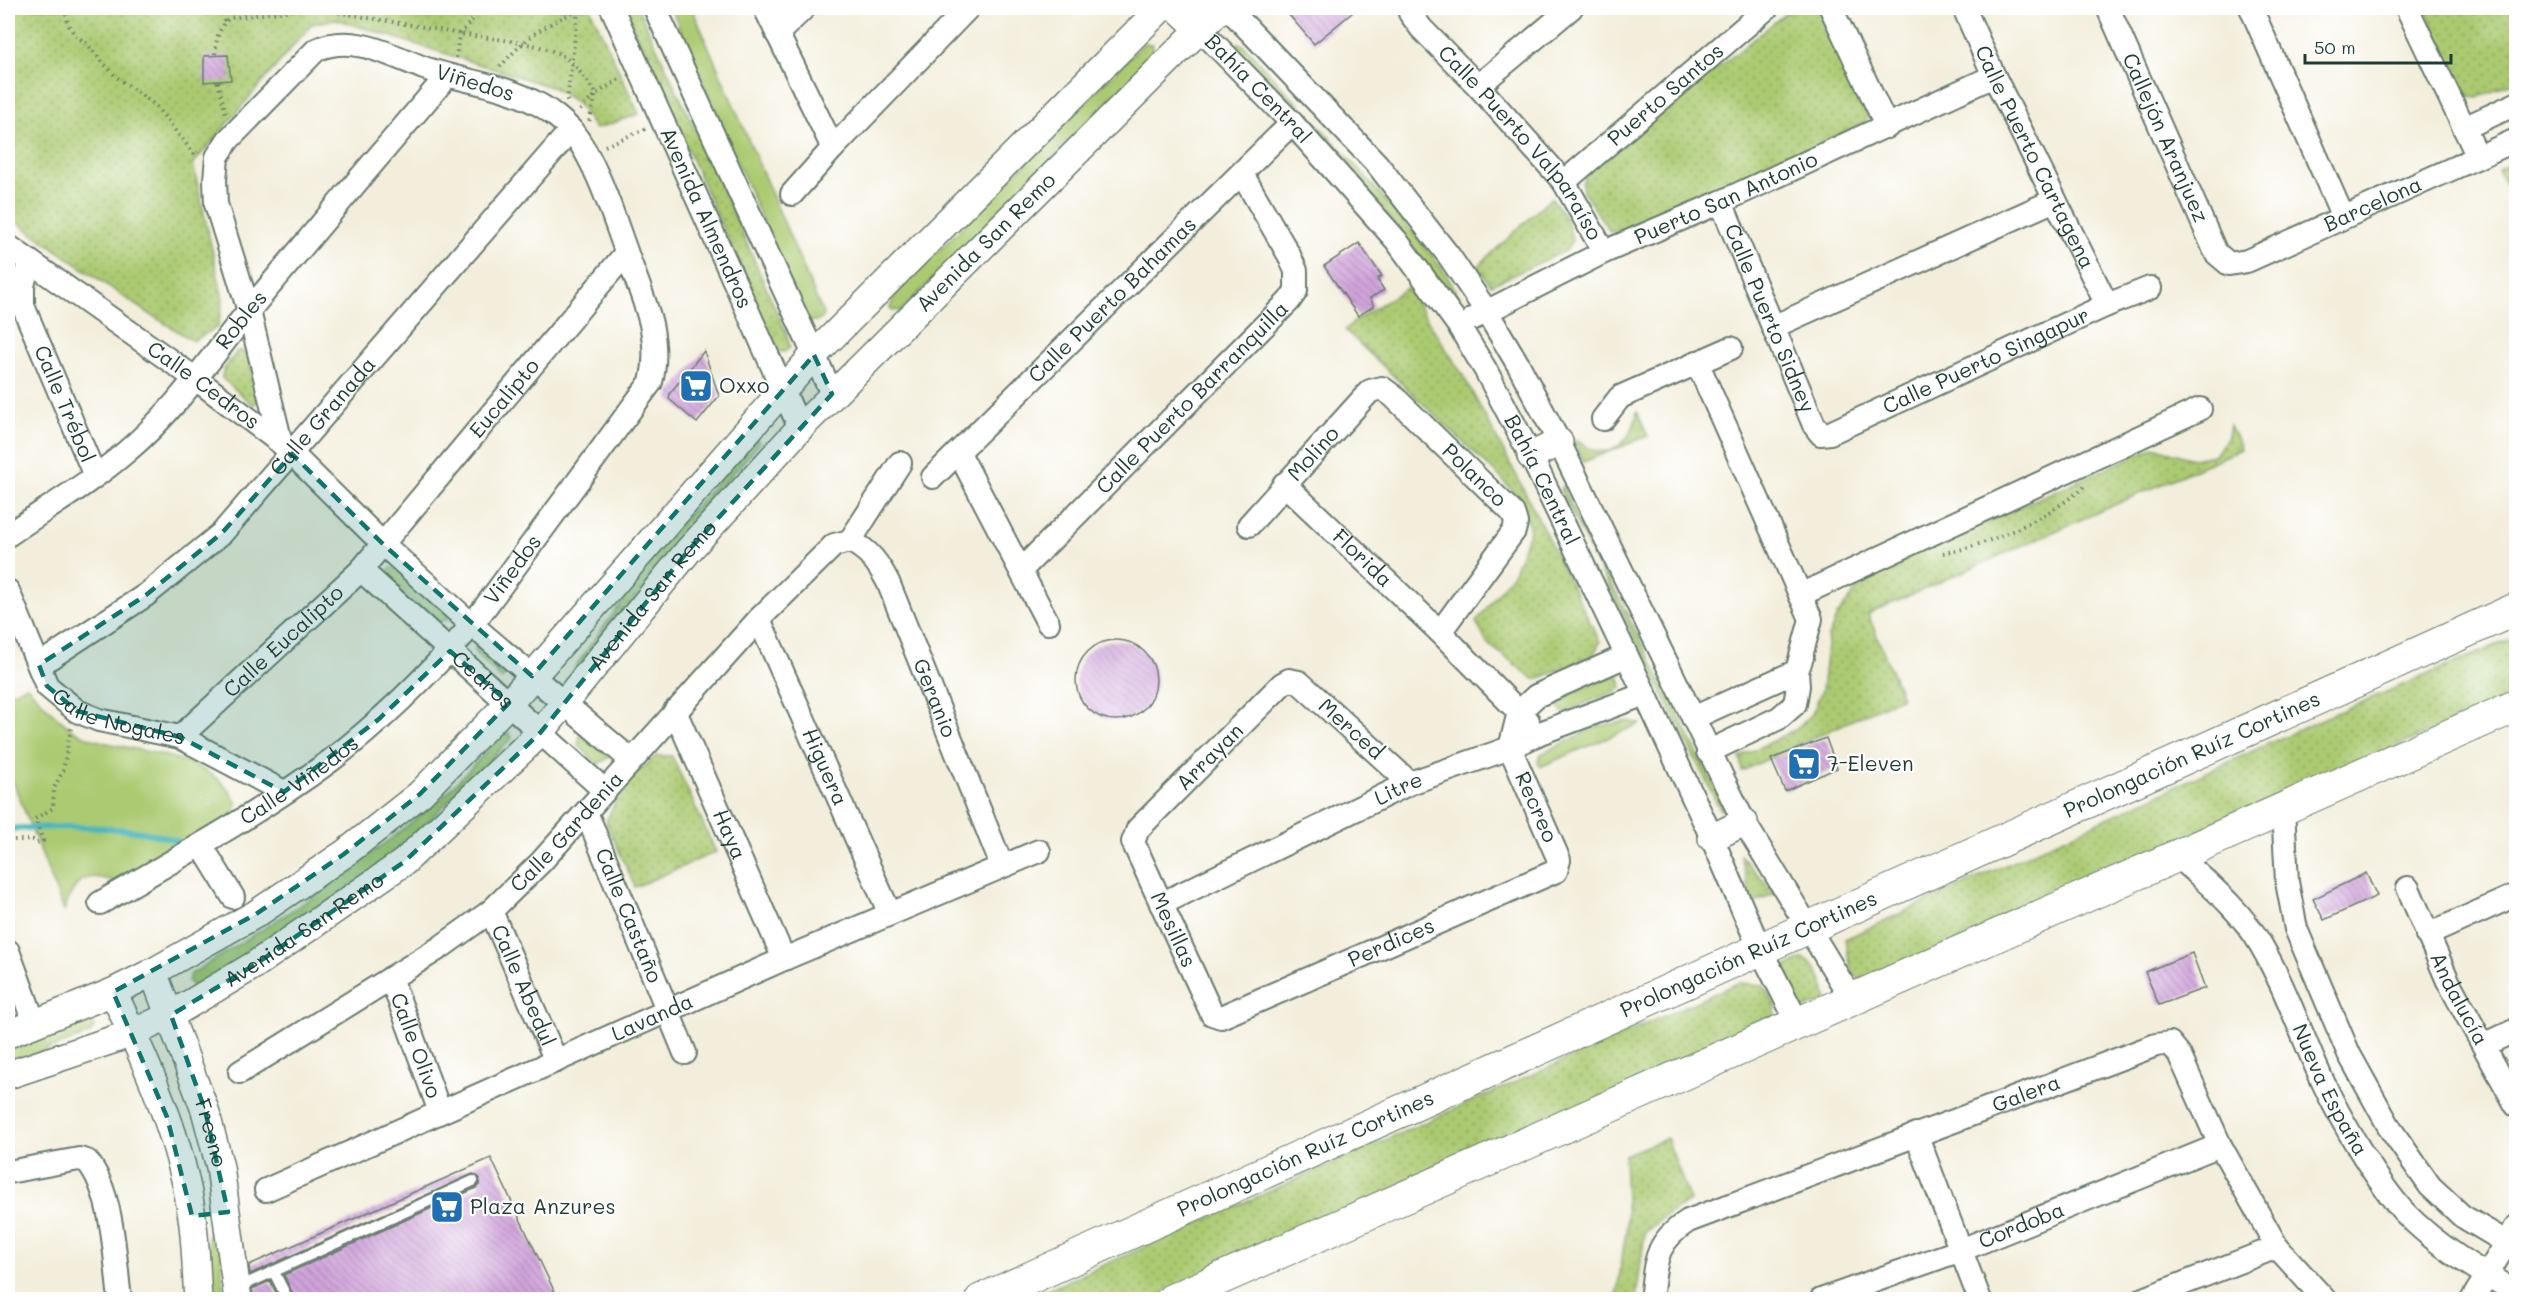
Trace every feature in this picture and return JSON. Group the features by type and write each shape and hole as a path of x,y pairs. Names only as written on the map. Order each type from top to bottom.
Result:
{"main road":[{"name":"Prolongación Ruíz Cortines","path":"981,1299 2517,609"},
{"path":"1172,1299 1217,1290 1851,998 2517,706"}],"street":[{"name":"Avenida Almendros","path":"612,8 781,390 800,428"},
{"name":"Avenida Almendros","path":"655,8 832,394"},
{"path":"765,8 833,148"},
{"path":"777,34 804,8"},
{"path":"792,194 833,148 968,8"},
{"name":"Avenida San Remo","path":"8,1035 113,992 256,914 344,854 420,794 509,703 781,390 1161,8"},
{"name":"Bahía Central","path":"1177,8 1292,123 1396,240 1459,326 1531,456 1712,838 1760,950 1798,1023"},
{"name":"Avenida San Remo","path":"8,1075 133,1033 171,1015 256,964 404,862 540,733 688,551 832,394 1221,8"},
{"name":"Bahía Central","path":"1228,8 1377,164 1449,256 1487,312 1519,366 1559,442 1744,822 1851,998"},
{"name":"Calle Puerto Valparaíso","path":"1409,8 1421,28 1478,86 1564,182 1604,252"},
{"path":"1478,86 1571,8"},
{"name":"Puerto Santos","path":"1564,182 1767,8"},
{"path":"1831,8 1887,127"},
{"name":"Calle Puerto Cartagena","path":"1965,8 1994,76 2107,305"},
{"name":"Callejón Aranjuez","path":"2108,8 2216,253 2229,264"},
{"path":"2251,8 2343,216"},
{"path":"2407,8 2478,157"},
{"name":"Viñedos","path":"286,448 249,311 216,204 214,180 217,157 236,132 316,50 329,44 343,42 359,44 451,69 538,103 568,128 585,154 610,205 651,326 655,365 651,382 472,625"},
{"name":"Robles","path":"8,535 95,476 127,452 153,427 196,379 249,311 451,69"},
{"name":"Puerto San Antonio","path":"1459,326 1604,252 1721,202 1994,76"},
{"path":"2464,128 2517,104"},
{"name":"Calle Puerto Bahamas","path":"933,477 1292,123"},
{"name":"Calle Granada","path":"39,665 146,595 222,533 286,448 568,128"},
{"name":"Barcelona","path":"2229,264 2247,261 2343,216 2517,140"},
{"name":"Calle Puerto Barranquilla","path":"1021,570 1289,302 1296,291 1296,271 1289,255 1242,174"},
{"path":"1773,327 2055,200"},
{"name":"Calle Puerto Sidney","path":"1721,202 1814,424 1821,434"},
{"name":"Calle Cedros","path":"8,246 196,379 286,448 384,544"},
{"name":"Eucalipto","path":"384,544 626,253"},
{"name":"Calle Trébol","path":"29,261 23,286 23,306 95,476"},
{"name":"Calle Puerto Singapur","path":"1821,434 1830,434 2107,305 2150,288"},
{"path":"1603,419 1620,397 1731,348"},
{"path":"1697,362 1810,619 1800,662 1795,704 1779,718 1708,752"},
{"name":"Molino","path":"1249,525 1284,483 1370,391 1382,388"},
{"name":"Polanco","path":"1382,388 1394,396 1513,513 1516,523 1514,531 1440,632"},
{"path":"1800,595 2200,409"},
{"path":"1531,456 1559,442"},
{"path":"959,453 1047,623"},
{"path":"850,541 900,463"},
{"name":"Florida","path":"1284,483 1440,632 1540,734"},
{"name":"Calle Gardenia","path":"240,1072 441,947 491,911 542,862 604,790 759,620 834,545 850,541"},
{"name":"Geranio","path":"850,541 864,548 888,582 1002,866"},
{"name":"Calle Eucalipto","path":"180,737 361,570 384,544"},
{"name":"Cedros","path":"384,544 472,625 631,760"},
{"name":"Cedros","path":"361,570 604,790"},
{"name":"Calle Nogales","path":"8,591 47,686 77,711 99,720 180,737 284,792"},
{"name":"Higuera","path":"759,620 890,914"},
{"name":"Calle Viñedos","path":"100,903 201,845 331,760 379,719 450,651 472,625"},
{"path":"1510,748 1519,712 1536,696 1626,656"},
{"path":"1693,718 1800,662"},
{"name":"Merced","path":"1289,680 1299,682 1410,783"},
{"name":"Arrayan","path":"1134,836 1138,829 1282,684 1289,680"},
{"name":"Litre","path":"1161,904 1410,783 1510,748 1540,734 1645,694"},
{"name":"Haya","path":"675,711 784,959"},
{"name":"Recreo","path":"1510,748 1559,860 1559,866"},
{"name":"Nueva España","path":"2283,809 2287,882 2296,929 2349,1054 2391,1130 2430,1186 2462,1216 2514,1240"},
{"name":"Calle Castaño","path":"586,812 670,1011 685,1053"},
{"path":"1712,838 1744,822"},
{"name":"Mesillas","path":"1134,836 1133,842 1209,1009 1212,1014 1221,1017"},
{"path":"201,845 233,897"},
{"name":"Lavanda","path":"266,1190 784,959 1040,851"},
{"name":"Nueva España","path":"2177,855 2236,913 2260,943 2324,1084 2383,1184 2404,1212 2434,1239 2488,1276 2517,1292"},
{"name":"Perdices","path":"1221,1017 1556,871 1559,866"},
{"name":"Andalucía","path":"2408,888 2448,981 2517,1105"},
{"path":"2427,935 2517,895"},
{"name":"Calle Abedul","path":"491,911 556,1061"},
{"path":"2260,943 2296,929"},
{"path":"8,951 35,1025"},
{"name":"Fresno","path":"153,972 205,1110 220,1167 238,1294"},
{"name":"Calle Olivo","path":"391,978 440,1112"},
{"name":"Fresno","path":"113,992 133,1033 166,1117 192,1216 198,1299"},
{"path":"2484,1045 2517,1030"},
{"name":"Galera","path":"1651,1299 1658,1252 1674,1230 1688,1221 2156,1045 2170,1043 2179,1054 2220,1145 2277,1247 2325,1299"},
{"path":"1916,1134 1980,1299"},
{"name":"Cordoba","path":"1821,1299 1960,1250 2220,1145"},
{"path":"8,1172 79,1159 87,1161 99,1180 107,1205 120,1299"},
{"path":"192,1216 228,1212"},
{"path":"2472,1299 2514,1240"},
{"path":"2141,1299 2277,1247"}],"lane":[{"path":"238,1294 274,1272 472,1181"},
{"path":"274,1272 288,1299"}],"path":[{"path":"65,8 68,24 75,35 86,43 115,76 155,105 195,155 201,148"},
{"path":"221,8 225,21"},
{"path":"215,54 217,37 225,21 237,16 312,8 459,35 521,42 562,55 572,62 596,94"},
{"path":"451,69 459,35 473,19 474,8"},
{"path":"486,83 521,42 556,19 577,9 587,8"},
{"path":"568,128 577,9"},
{"path":"568,128 596,94 638,67"},
{"path":"218,82 226,117 236,132"},
{"path":"585,154 663,122"},
{"path":"1939,554 1989,541 2058,506 2091,480"},
{"path":"8,840 33,840 37,843 43,841 35,819 53,808 54,788 63,771 72,723 77,711"}],"highlighted area":[{"path":"814,355 832,394 688,551 540,733 404,862 256,964 171,1015 205,1110 228,1212 192,1216 167,1117 113,992 256,914 344,854 420,794 509,703 450,651 379,719 284,792 180,737 77,711 47,686 39,665 146,595 222,533 292,454 384,545 532,676"}],"green space":[{"path":"8,8 590,8 639,114 595,129 577,103 554,88 335,19 312,24 193,164 223,299 218,327 193,341 137,306 8,216"},
{"path":"624,8 638,8 719,180 787,335 790,348 784,352 778,351"},
{"path":"671,8 692,8 824,316 820,320 809,322 803,315"},
{"path":"1792,8 1817,8 1867,106 1868,114 1865,123 1627,230 1610,232 1583,191 1582,183 1588,173"},
{"path":"2424,8 2516,8 2516,81 2477,98 2465,95"},
{"path":"1144,43 1152,44 1154,49 1149,59 901,311 892,310 890,308 894,296"},
{"path":"1238,43 1243,45 1372,184 1438,262 1457,296 1449,293 1368,191 1305,126 1240,52 1236,45"},
{"path":"2516,161 2516,208 2498,170"},
{"path":"1551,198 1562,212 1569,228 1572,240 1566,251 1491,285 1477,267"},
{"path":"1407,288 1464,377 1519,480 1600,642 1594,654 1588,658 1535,680 1487,643 1476,622 1514,572 1530,530 1521,501 1501,478 1345,330 1359,318"},
{"path":"237,351 242,351 249,358 260,400 253,405 222,378 223,370"},
{"path":"1637,411 1648,436 1583,462 1573,440 1594,450 1610,450 1624,441 1634,427"},
{"path":"2230,425 2241,449 1868,614 1902,697 1742,771 1740,757 1797,729 1812,714 1822,690 1828,637 1837,616 1858,588 1873,576 1917,552 2154,447 2193,459 2213,455 2227,439"},
{"path":"756,439 760,443 721,487 663,566 573,674 575,667 673,531"},
{"path":"1562,486 1721,799 1723,806 1721,811 1560,490"},
{"path":"391,568 399,568 449,616 447,620 435,622 389,579 386,573"},
{"path":"2516,637 2516,694 1861,983 1851,969 1845,939 2322,719"},
{"path":"481,644 511,668 502,679 476,654 475,647"},
{"path":"1612,675 1620,677 1622,688 1563,713 1558,706 1560,698"},
{"path":"27,686 70,728 87,737 171,757 210,773 226,786 237,804 230,821 121,884 91,877 84,880 73,890 64,911 8,769 8,694"},
{"path":"1629,721 1640,724 1540,767 1538,762 1541,754 1598,726"},
{"path":"508,732 512,738 390,859 300,926 197,986 191,985 188,980 191,974 301,905 397,834 443,797 502,735"},
{"path":"581,732 610,757 598,764 578,745"},
{"path":"656,756 672,756 716,852 635,887 606,822 622,787"},
{"path":"1741,856 1775,893 1752,904"},
{"path":"1803,958 1809,961 1817,971 1827,1001 1799,1010 1785,975 1785,967"},
{"path":"1738,983 1763,985 1776,1006 1773,1024 1151,1299 1025,1300"},
{"path":"88,1020 93,1022 94,1028 89,1034 8,1064 8,1050"},
{"path":"1667,1138 1690,1201 1645,1232 1636,1299 1616,1299 1627,1224 1624,1155"},
{"path":"215,1227 220,1243 224,1299 212,1299 208,1236 209,1231"}],"building":[{"path":"1283,8 1358,8 1314,44"},
{"path":"228,55 231,80 204,82 204,56"},
{"path":"1359,243 1382,276 1377,279 1384,290 1370,298 1374,306 1358,316 1324,266"},
{"name":"Oxxo","path":"704,351 719,396 697,423 669,399 670,393"},
{"path":"1116,640 1131,643 1144,652 1153,665 1156,680 1153,695 1144,708 1131,717 1116,720 1101,717 1088,708 1079,695 1076,680 1079,665 1088,652 1101,643"},
{"name":"7-Eleven","path":"1826,738 1837,768 1785,791 1771,759"},
{"path":"2366,873 2377,896 2324,920 2313,899"},
{"path":"2192,953 2205,988 2159,1005 2145,972"},
{"name":"Plaza Anzures","path":"491,1158 558,1299 295,1299 284,1275 476,1188 480,1178 473,1174 250,1274 249,1265"},
{"path":"270,1281 279,1299 253,1299 252,1289"}],"waterway":[{"path":"8,829 76,827 124,830 148,833 190,846"}],"place":[{"name":"Oxxo","path":"696,386"},
{"name":"7-Eleven","path":"1804,764"},
{"name":"Plaza Anzures","path":"447,1207"}]}
